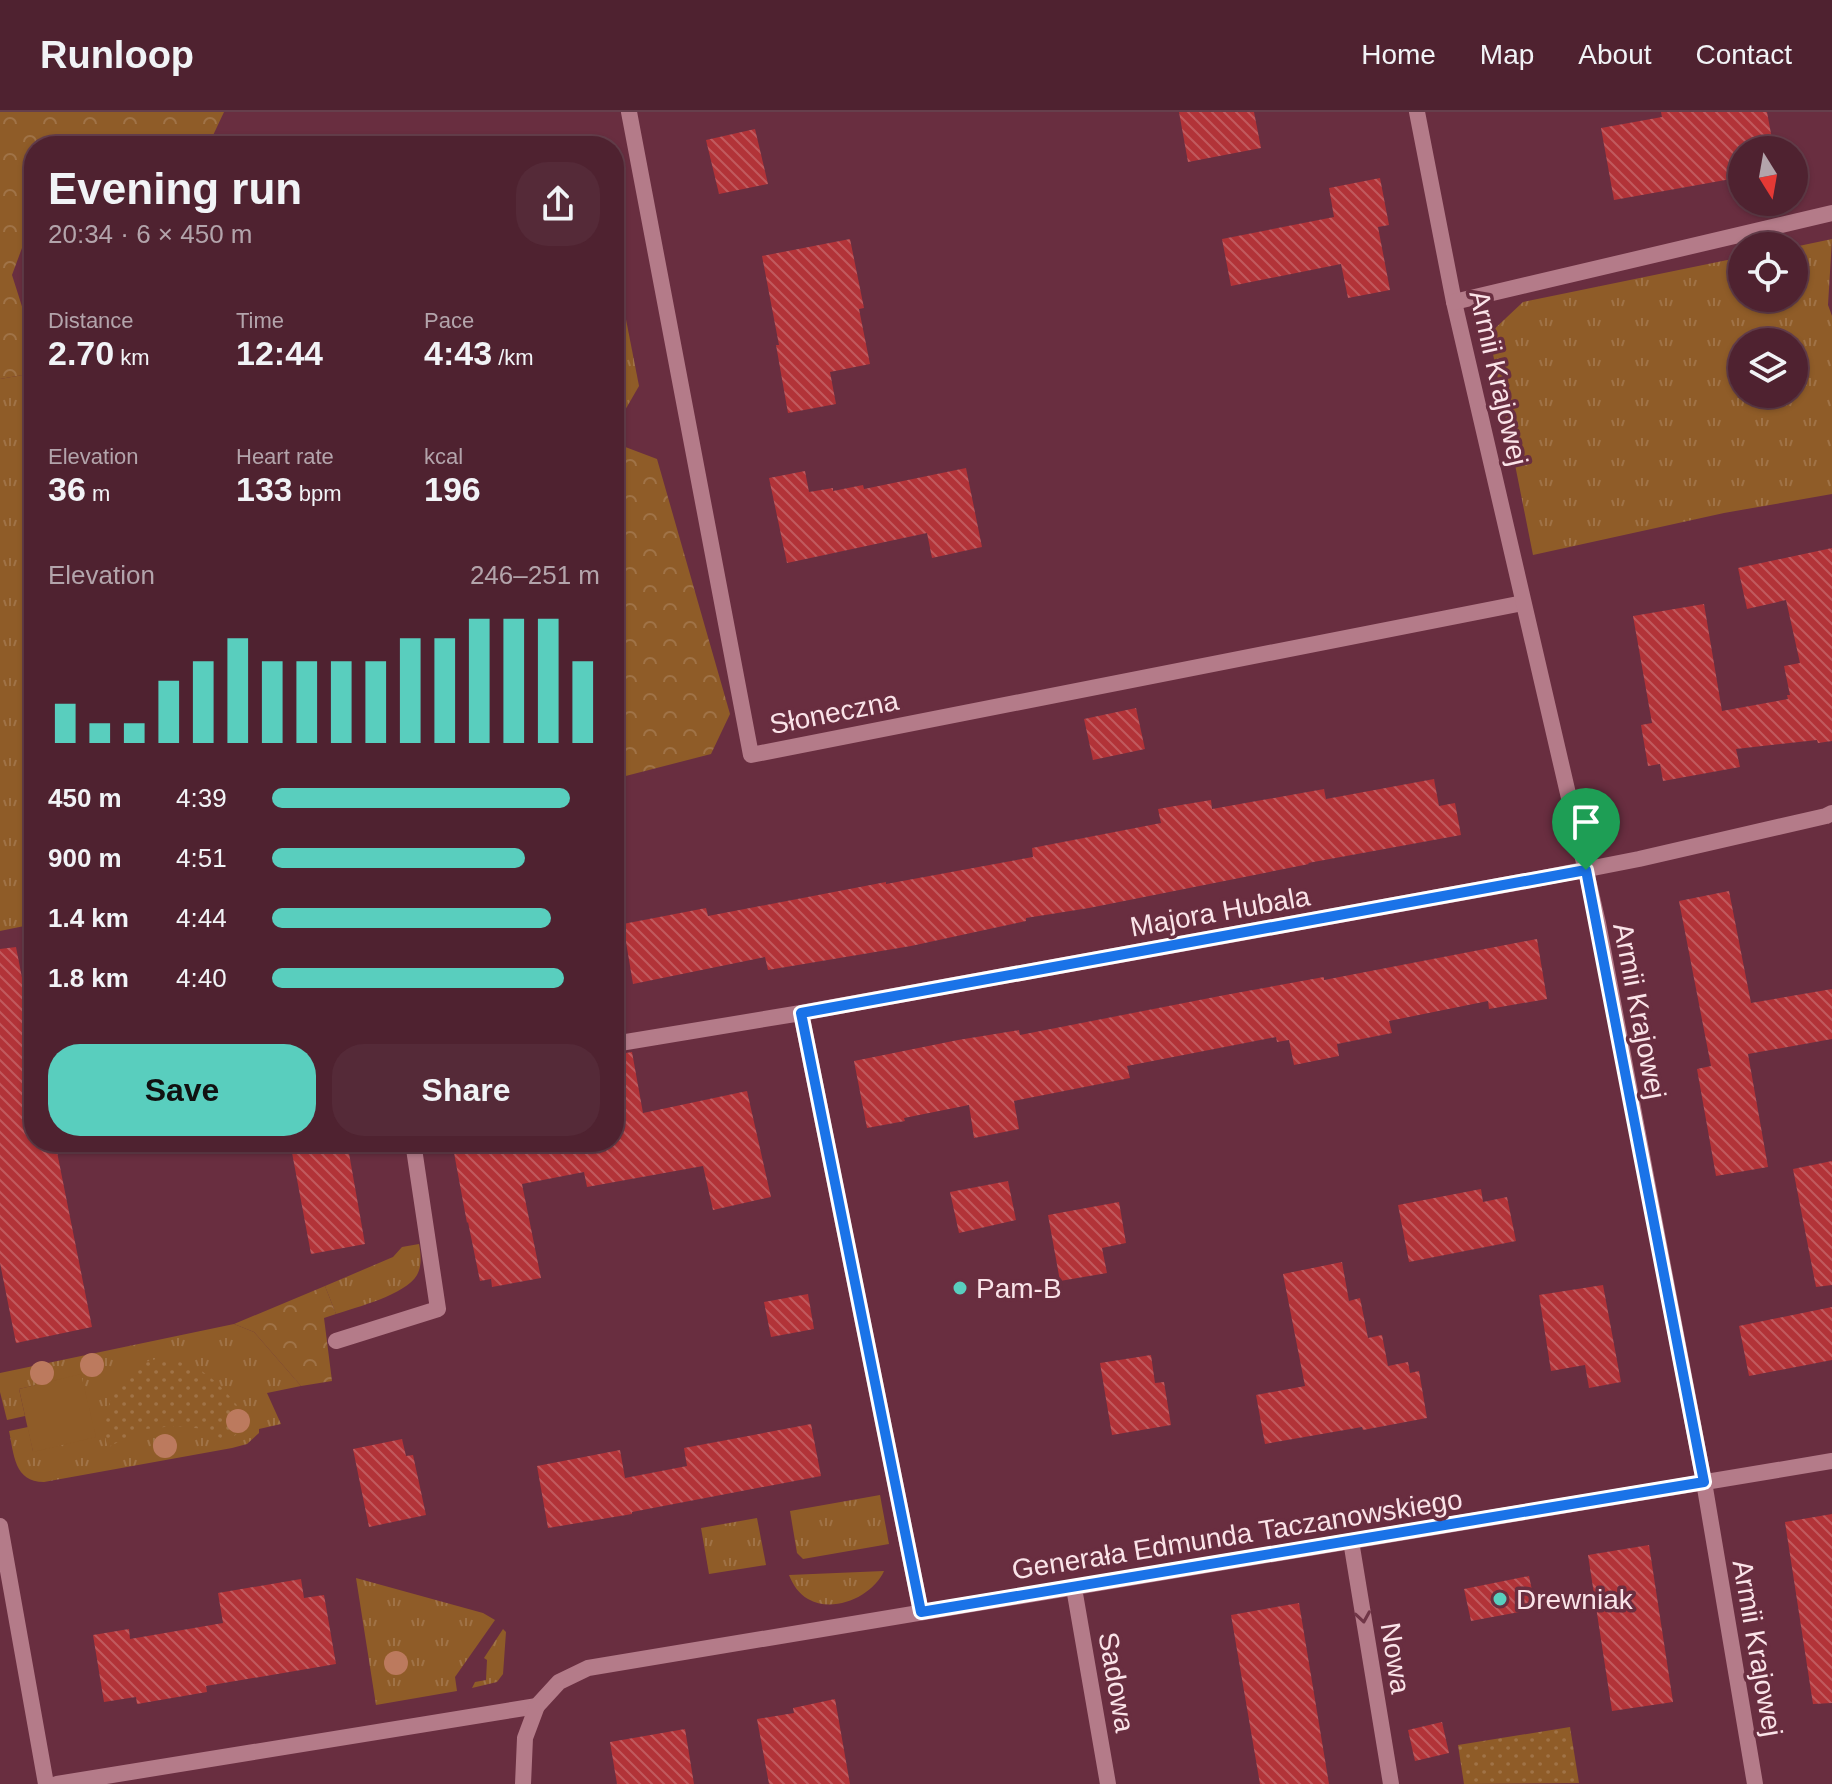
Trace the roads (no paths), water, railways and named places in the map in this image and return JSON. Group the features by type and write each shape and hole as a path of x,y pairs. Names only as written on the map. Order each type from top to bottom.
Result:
{"street":[{"name":"Słoneczna","path":"629,112 751,755 1523,603"},
{"name":"Armii Krajowej","path":"1417,112 1454,302 1586,870 1704,1482 1755,1784"},
{"path":"1454,302 1832,213"},
{"name":"Majora Hubala","path":"624,1042 1586,870 1832,813"},
{"path":"801,1013 921,1612"},
{"path":"336,1341 438,1309 414,1152"},
{"name":"Generała Edmunda Taczanowskiego","path":"523,1784 525,1738 537,1706 559,1682 588,1668 1832,1461"},
{"path":"0,1526 46,1784"},
{"name":"Nowa","path":"1351,1541 1391,1784"},
{"name":"Sadowa","path":"1074,1588 1108,1784"},
{"path":"57,1784 537,1706"}],"place":[{"name":"Pam-B","path":"960,1288"},
{"name":"Drewniak","path":"1500,1599"}]}
